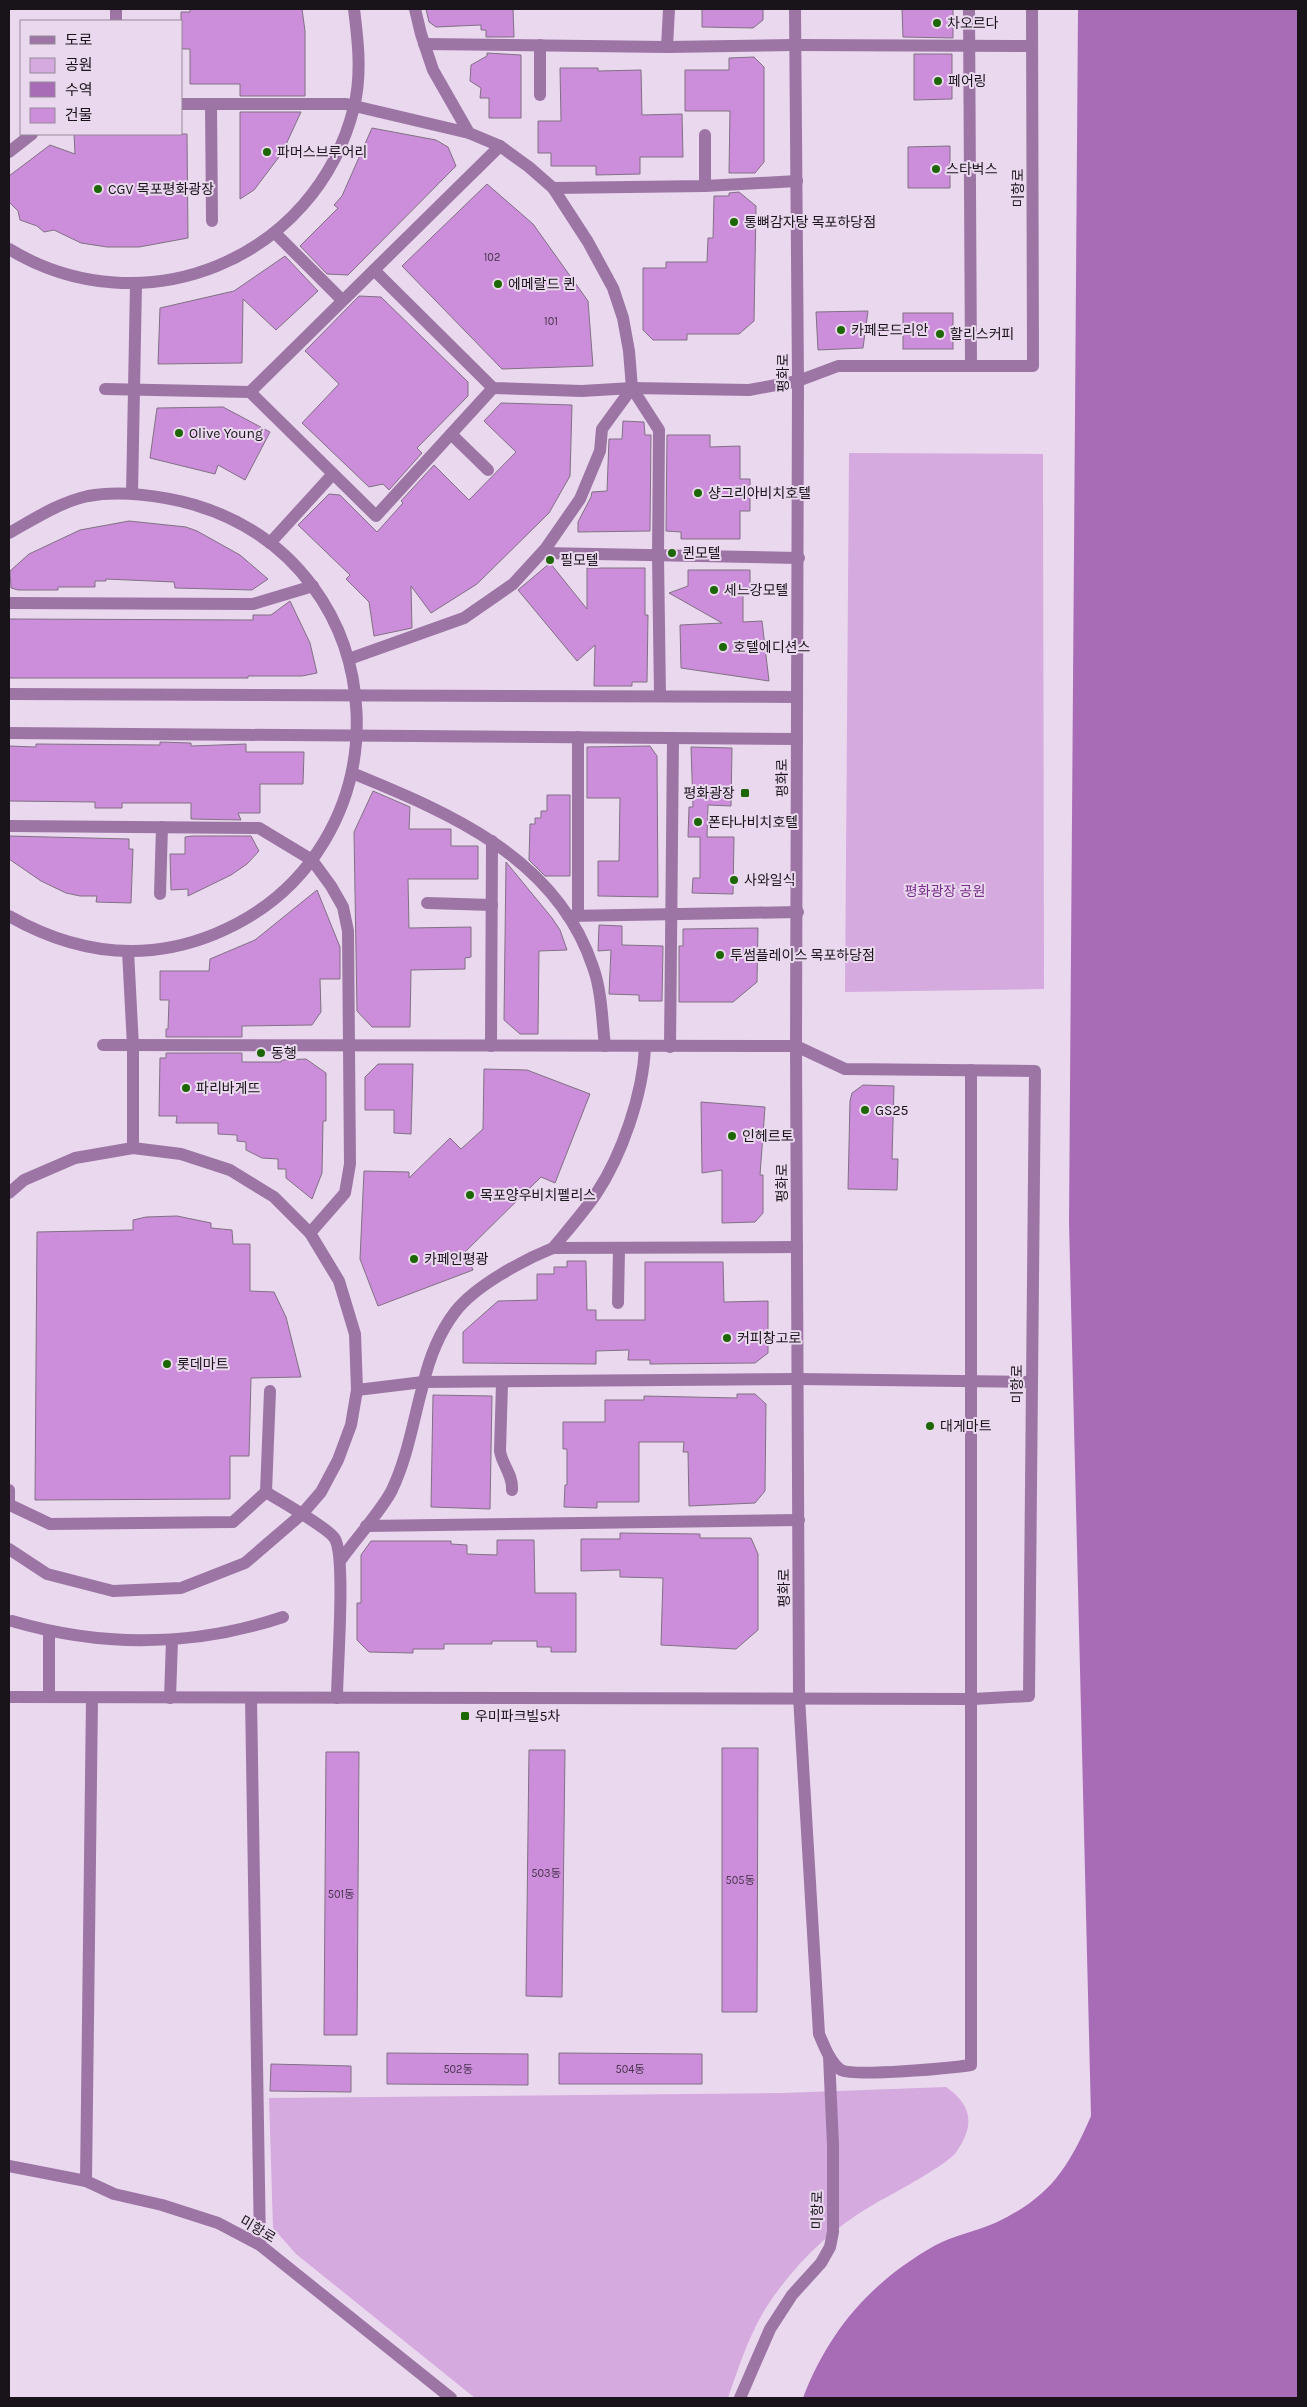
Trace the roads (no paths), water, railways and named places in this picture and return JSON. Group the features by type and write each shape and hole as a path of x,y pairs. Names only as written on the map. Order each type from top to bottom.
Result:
{"street":[{"path":"9,249 28,260 63,274 99,282 136,284 186,278 232,260 275,233 310,197 337,154 354,106 360,50 354,9"},
{"path":"416,9 432,70 469,133"},
{"path":"668,48 669,9"},
{"name":"평화로","path":"795,9 799,558 796,1046 799,1697 819,2034 829,2056"},
{"path":"374,270 492,388 582,391 632,388 749,390 798,381 838,366 971,366 969,9"},
{"name":"미항로","path":"971,366 1033,366 1032,9"},
{"path":"424,44 668,48 795,45 1032,46"},
{"path":"540,45 540,95"},
{"path":"182,104 354,106 469,133 500,146 529,167 553,188 588,242 613,288 623,318 629,351 632,388 660,430 658,556 660,696"},
{"path":"211,104 212,221"},
{"path":"9,152 31,135"},
{"path":"705,135 705,186"},
{"path":"250,392 500,146"},
{"path":"553,188 705,186 797,181"},
{"path":"275,233 342,300"},
{"path":"132,494 132,388 136,284"},
{"path":"105,389 132,388 250,392 332,475 376,516 492,388"},
{"path":"349,659 464,618 513,584 542,553 580,499 600,451 602,429 632,388"},
{"path":"451,434 488,470"},
{"path":"270,543 332,475"},
{"path":"9,533 48,511 89,496 132,494 178,500 212,510 244,525 270,543 294,564 312,586 340,633 349,659 356,695 357,735 352,773 347,793 338,814 312,860 288,887 261,909 230,927 198,941 163,948 128,951 95,948 62,941 15,924 9,916"},
{"path":"542,553 799,558"},
{"path":"9,603 253,604 312,586"},
{"path":"9,694 797,697"},
{"path":"9,733 797,739"},
{"path":"573,916 578,737"},
{"path":"670,1047 673,738"},
{"path":"352,773 440,811 507,850 536,876 573,916 594,968 605,1046"},
{"path":"9,826 259,828 312,860 331,886 343,907 348,931 350,1164 345,1193 310,1233"},
{"path":"160,894 162,827"},
{"path":"491,1046 492,841"},
{"path":"427,903 492,905"},
{"path":"573,916 798,912"},
{"path":"128,951 133,1046 133,1148"},
{"path":"103,1045 348,1047 796,1046 845,1069 971,1070 973,1699 971,2065 948,2068 861,2072 841,2070 829,2056"},
{"path":"553,1248 596,1194 615,1158 629,1125 645,1063 645,1047"},
{"name":"미항로","path":"971,1070 1035,1071 1029,1696 973,1699"},
{"path":"9,1192 24,1180 75,1158 133,1148 181,1154 230,1170 274,1197 310,1233 339,1281 355,1334 357,1390 351,1425 338,1460 321,1492 302,1514 245,1563 181,1588 113,1591 47,1574 9,1549"},
{"path":"340,1560 391,1492 410,1445 423,1382 434,1349 456,1311 482,1288 534,1256 553,1248 797,1246"},
{"path":"618,1303 619,1248"},
{"path":"357,1390 423,1382 502,1383 798,1379 1032,1382"},
{"path":"502,1383 500,1450 501,1459 512,1480 512,1490"},
{"path":"9,1490 9,1506 50,1524 232,1522 266,1492 270,1391"},
{"path":"266,1492 302,1514 335,1538 340,1560 337,1698"},
{"path":"366,1526 799,1520"},
{"path":"12,1621 49,1632 118,1641 172,1640 240,1630 283,1617"},
{"path":"49,1632 49,1697"},
{"path":"170,1698 172,1640"},
{"path":"9,1697 799,1697 973,1699"},
{"path":"86,2181 92,1698"},
{"path":"251,1698 260,2245"},
{"name":"미항로","path":"740,2398 770,2329 792,2295 821,2263 830,2247 833,2232 833,2145 829,2056"},
{"name":"미항로","path":"9,2166 86,2181 114,2194 218,2223 260,2245 451,2398"}],"water":[{"path":"1078,9 1298,9 1298,2398 803,2398 814,2373 839,2330 872,2292 911,2260 934,2246 995,2223 1030,2203 1055,2180 1065,2167 1091,2116 1069,1223"}],"place":[{"name":"차오르다","path":"937,23"},
{"name":"페어링","path":"938,81"},
{"name":"파머스브루어리","path":"267,152"},
{"name":"스타벅스","path":"936,169"},
{"name":"CGV 목포평화광장","path":"98,189"},
{"name":"통뼈감자탕 목포하당점","path":"734,222"},
{"name":"에메랄드 퀸","path":"498,284"},
{"name":"카페몬드리안","path":"841,330"},
{"name":"할리스커피","path":"940,334"},
{"name":"Olive Young","path":"179,433"},
{"name":"샹그리아비치호텔","path":"698,493"},
{"name":"퀸모텔","path":"672,553"},
{"name":"필모텔","path":"550,560"},
{"name":"세느강모텔","path":"714,590"},
{"name":"호텔에디션스","path":"723,647"},
{"name":"평화광장","path":"745,793"},
{"name":"폰타나비치호텔","path":"698,822"},
{"name":"사와일식","path":"734,880"},
{"name":"투썸플레이스 목포하당점","path":"720,955"},
{"name":"동행","path":"261,1053"},
{"name":"파리바게뜨","path":"186,1088"},
{"name":"GS25","path":"865,1110"},
{"name":"인헤르토","path":"732,1136"},
{"name":"목포양우비치펠리스","path":"470,1195"},
{"name":"카페인평광","path":"414,1259"},
{"name":"커피창고로","path":"727,1338"},
{"name":"롯데마트","path":"167,1364"},
{"name":"대게마트","path":"930,1426"},
{"name":"우미파크빌5차","path":"465,1716"}],"park label":[{"name":"평화광장 공원","path":"945,891"}]}
